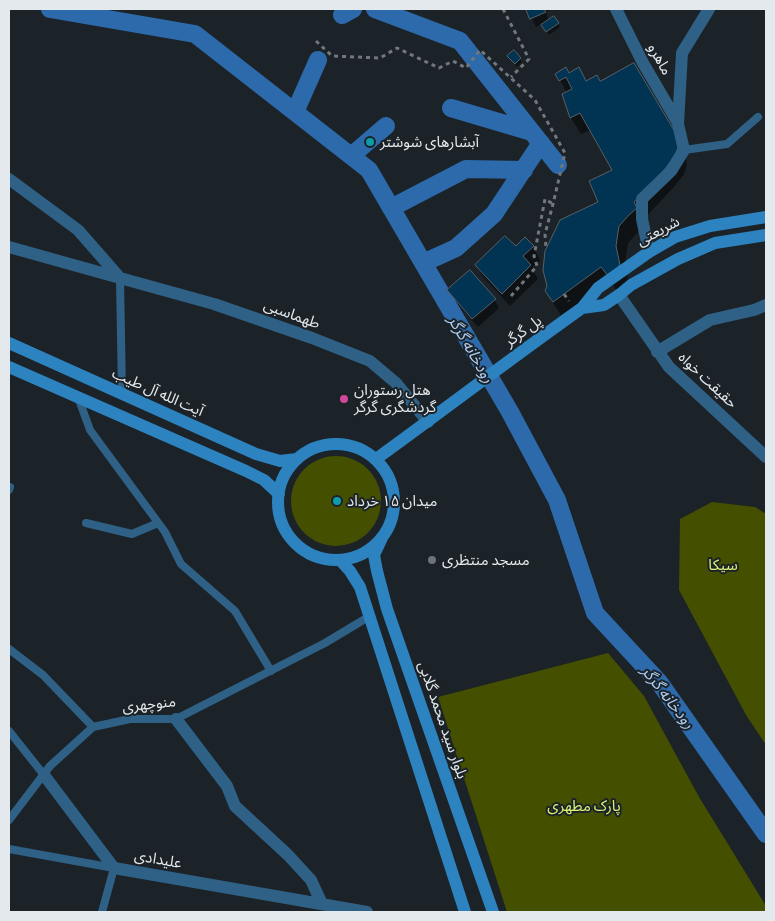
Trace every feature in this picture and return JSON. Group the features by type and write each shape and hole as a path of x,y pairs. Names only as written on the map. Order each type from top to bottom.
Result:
{"main road":[{"name":"شریعتی","path":"564,321 582,308 598,288 649,252 676,237 710,226 766,217"},
{"name":"شریعتی","path":"582,308 604,305 631,285 678,259 715,243 766,235"},
{"name":"پل گرگر","path":"428,422 452,402 564,321"},
{"name":"آیت الله آل طیب","path":"9,343 256,454 280,460 297,459"},
{"path":"9,367 246,471 264,480 279,494"},
{"path":"376,459 428,422"},
{"path":"328,444 345,444 362,449 376,459 387,472 394,498 391,523 382,538 370,549 355,557 340,560 323,558 308,553 296,543 285,529 279,512 279,494 285,475 297,459 311,449 328,444"},
{"name":"بلوار سید محمد گلابی","path":"382,538 374,555 387,609 493,912"},
{"path":"340,560 360,587 465,912"}],"street":[{"name":"ماهرو","path":"616,9 643,63 678,124"},
{"path":"649,252 642,219 642,200 671,171 684,150 678,124 682,53 709,9"},
{"path":"9,179 78,230 120,278"},
{"name":"طهماسبی","path":"9,247 214,304 312,338 370,361 396,383 428,422"},
{"name":"حقیقت خواه","path":"619,295 669,367 766,456"},
{"path":"658,352 710,320 754,310 766,305"},
{"path":"176,719 227,786 235,806 288,854 306,874 311,880 322,904"},
{"name":"علیدادی","path":"44,775 114,868 367,912"}],"lane":[{"path":"684,150 727,144 758,117"},
{"path":"120,278 122,394"},
{"path":"78,397 90,430 165,532 181,564 235,611 271,670"},
{"path":"86,523 132,534 158,523"},
{"name":"منوچهری","path":"93,727 130,719 176,719 325,644 370,616"},
{"path":"9,650 43,676 93,727 50,766 9,820"},
{"name":"علیدادی","path":"9,731 44,775"},
{"path":"9,849 114,868 102,912"}],"path":[{"path":"502,9 529,59 510,77"},
{"path":"316,41 332,56 380,58 397,48 439,68 452,61 466,68 480,50 535,100 565,152 545,234 546,248"},
{"path":"511,296 537,266 534,256 545,199 553,204"}],"green space":[{"path":"336,456 353,459 368,469 378,484 381,501 378,518 368,533 353,543 336,546 319,543 304,533 294,518 291,501 294,484 304,469 319,459"},
{"name":"سیکا","path":"712,502 755,507 766,514 766,745 746,715 679,590 680,519"},
{"name":"پارک مطهری","path":"608,653 644,696 699,797 766,906 766,912 507,912 438,697"}],"building":[{"path":"526,9 544,9 546,12 530,19"},
{"path":"554,16 559,23 546,32 541,25"},
{"path":"514,50 521,58 515,64 507,56"},
{"path":"634,63 675,132 678,147 675,156 634,202 637,208 619,226 616,246 620,265 608,276 601,267 553,302 545,291 547,286 543,270 545,251 560,220 598,202 589,181 612,170 580,113 570,118 562,94 572,89 566,77 559,81 555,74 566,67 569,73 579,67 586,81 597,75 600,81"},
{"path":"505,236 516,246 525,237 534,246 523,256 531,265 502,294 475,265"},
{"path":"470,270 496,299 472,319 447,290"}],"waterway":[{"name":"رودخانه گرگر","path":"50,9 195,34 369,170 510,412 557,500 595,613 659,682 766,834"},
{"path":"342,15 353,9"},
{"path":"375,9 460,41 558,165"},
{"path":"295,112 318,60"},
{"path":"451,108 532,132"},
{"path":"351,156 386,126"},
{"path":"423,263 456,248 494,214 541,143"},
{"path":"391,208 466,169 524,170"}],"place":[{"name":"آبشارهای شوشتر","path":"370,142"},
{"name":"هتل رستوران گردشگری گرگر","path":"344,399"},
{"name":"میدان ۱۵ خرداد","path":"337,501"},
{"name":"مسجد منتظری","path":"432,560"}]}
